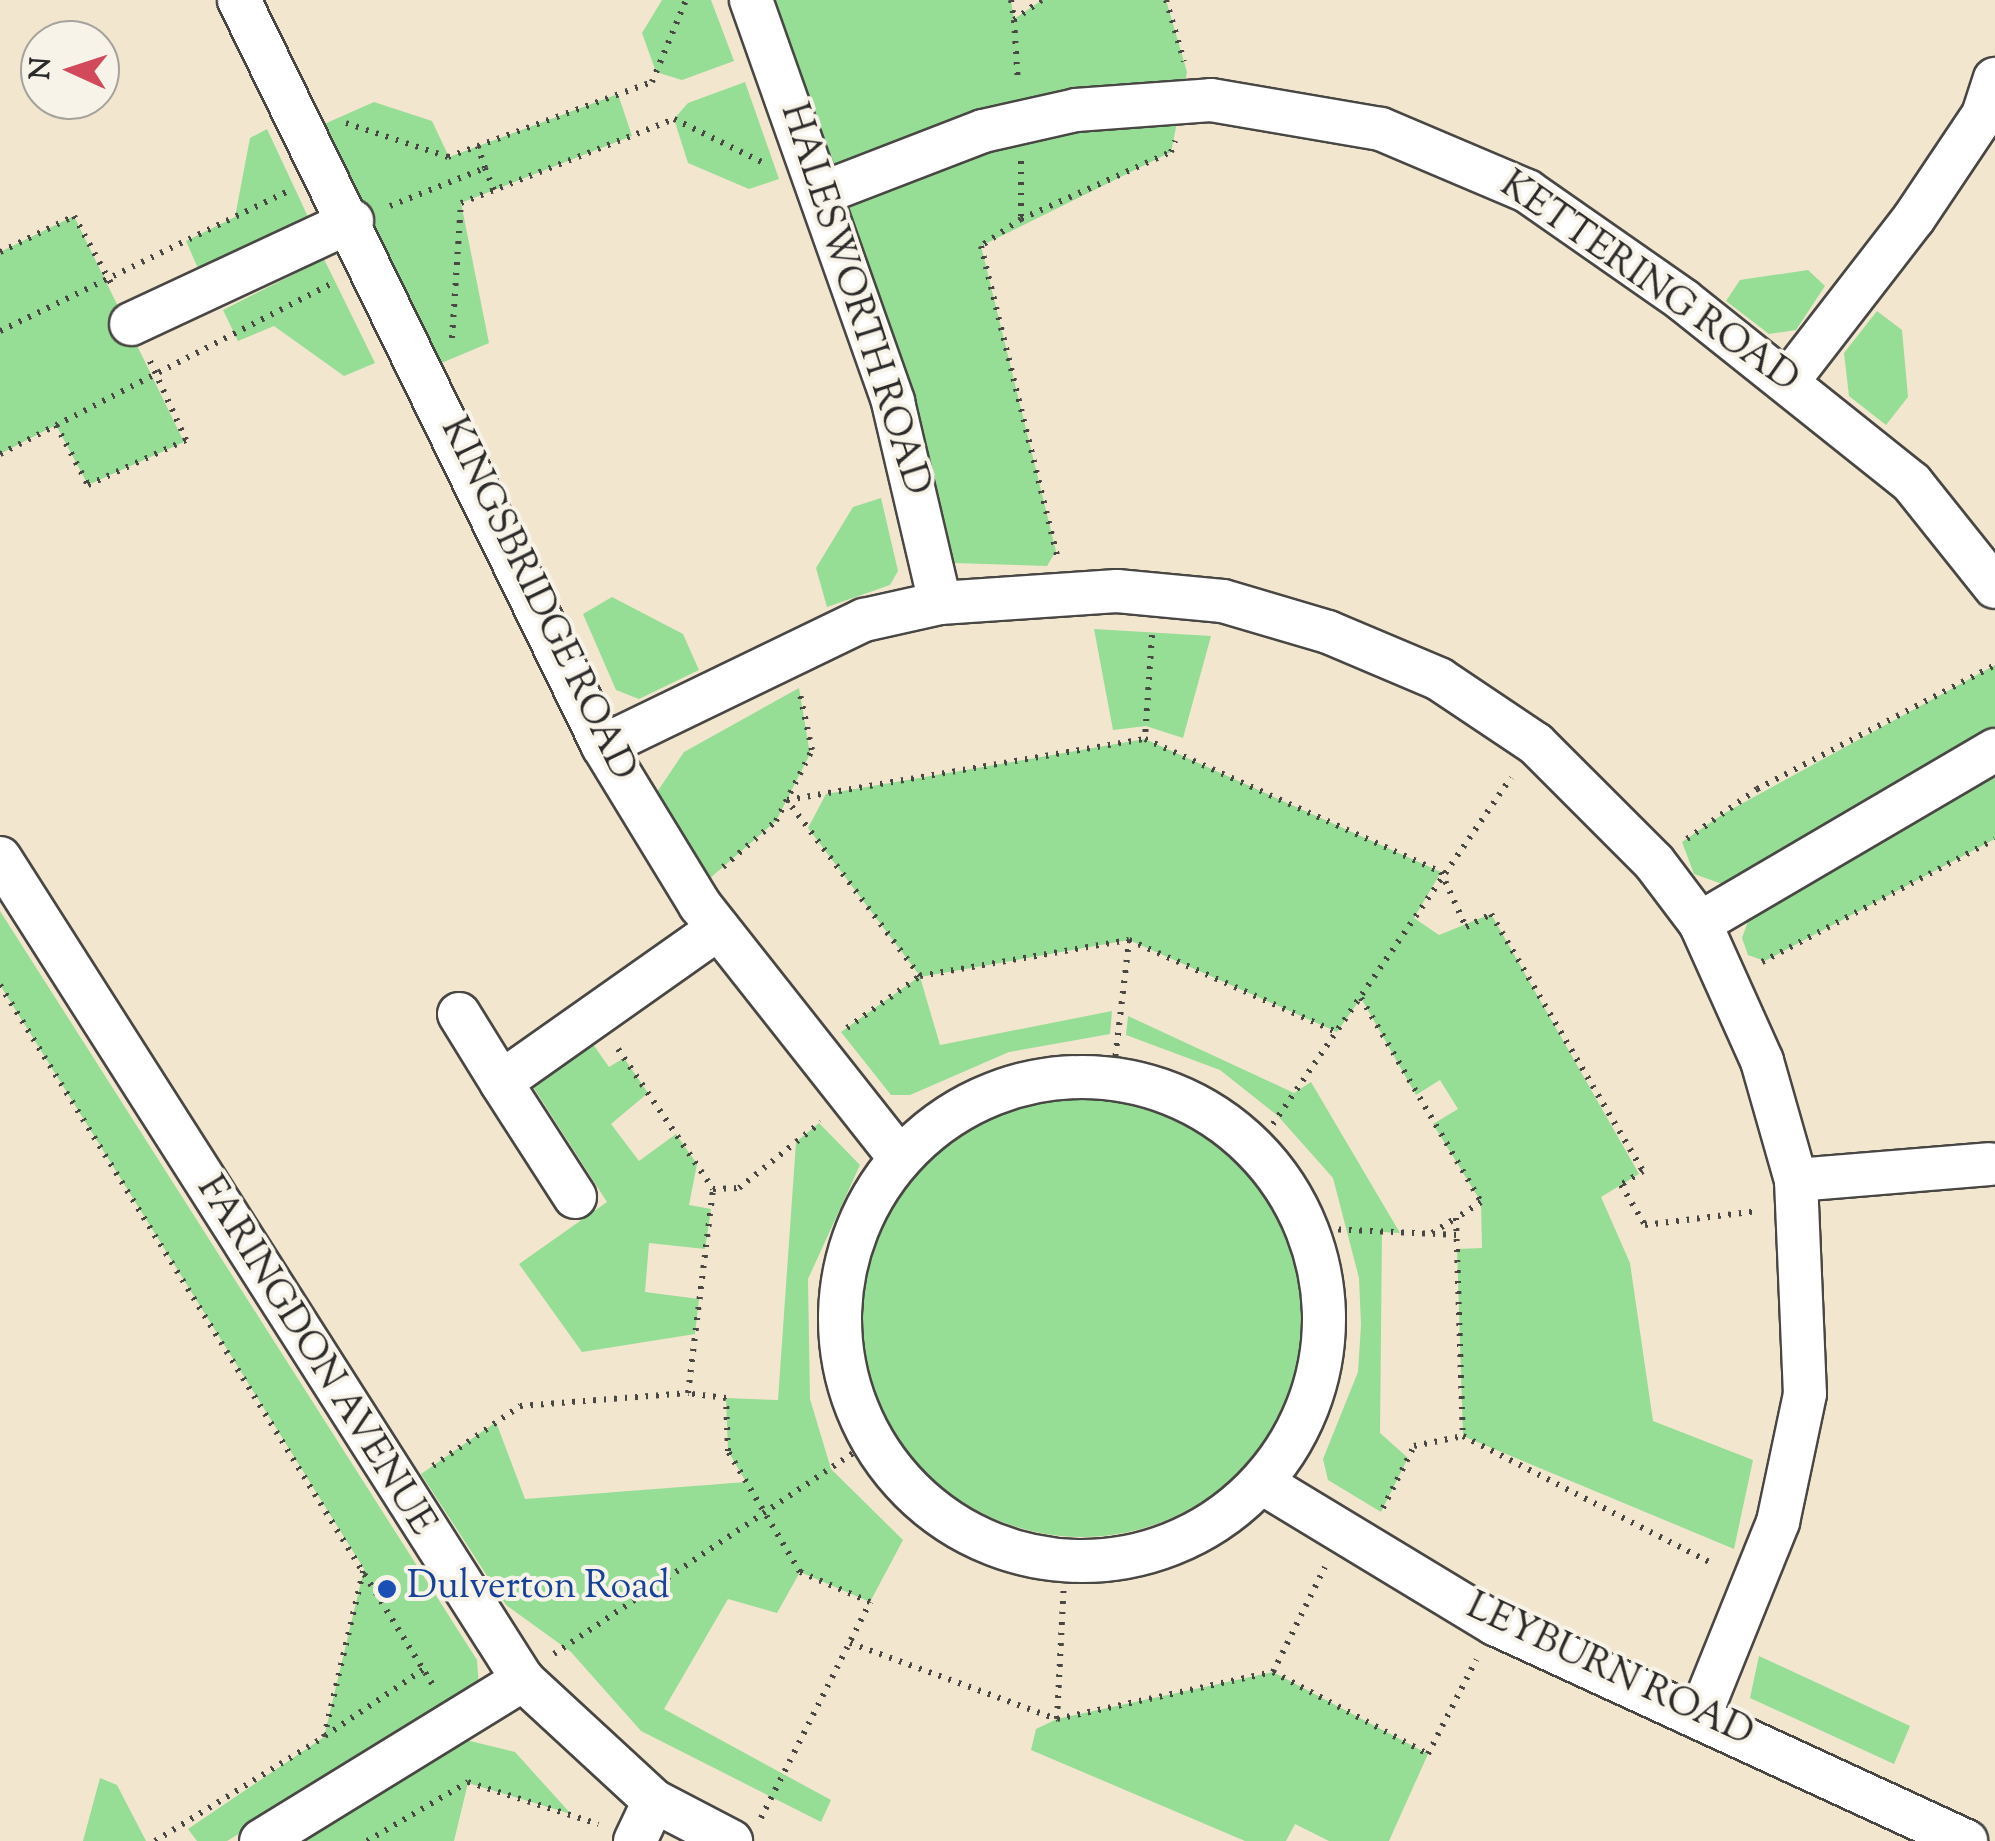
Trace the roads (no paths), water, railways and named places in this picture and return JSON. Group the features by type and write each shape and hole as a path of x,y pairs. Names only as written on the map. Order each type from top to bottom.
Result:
{"street":[{"name":"KINGSBRIDGE ROAD","path":"239,0 352,221 603,746 718,929 900,1158"},
{"name":"HALESWORTH ROAD","path":"751,0 825,192 893,402 940,604"},
{"path":"1788,380 1914,218 1983,115 1995,79"},
{"name":"KETTERING ROAD","path":"825,192 1021,122 1187,102 1323,114 1488,170 1788,380 1912,483 1995,587"},
{"path":"131,324 352,221"},
{"path":"603,746 864,620 940,604 1064,594 1154,593 1224,601 1328,632 1440,680 1536,744 1654,862 1700,923 1727,980 1798,1193 1806,1394 1754,1586 1700,1715"},
{"path":"1700,923 1995,750"},
{"name":"FARINGDON AVENUE","path":"3,870 396,1489 523,1680 654,1801 744,1833"},
{"path":"501,1082 718,929"},
{"path":"459,1014 576,1198"},
{"path":"1113,1077 1184,1098 1255,1150 1308,1228 1324,1346 1304,1420 1262,1484 1203,1531 1132,1558 1065,1562 982,1543 918,1502 870,1442 843,1370 839,1291 860,1216 900,1158 964,1105 1035,1079 1113,1077"},
{"path":"1798,1193 1989,1164"},
{"name":"LEYBURN ROAD","path":"1262,1484 1495,1624 1700,1715 1966,1841"},
{"path":"261,1841 523,1680"},
{"path":"617,1833 654,1801"}],"place":[{"name":"Dulverton Road","path":"387,1589"}]}
